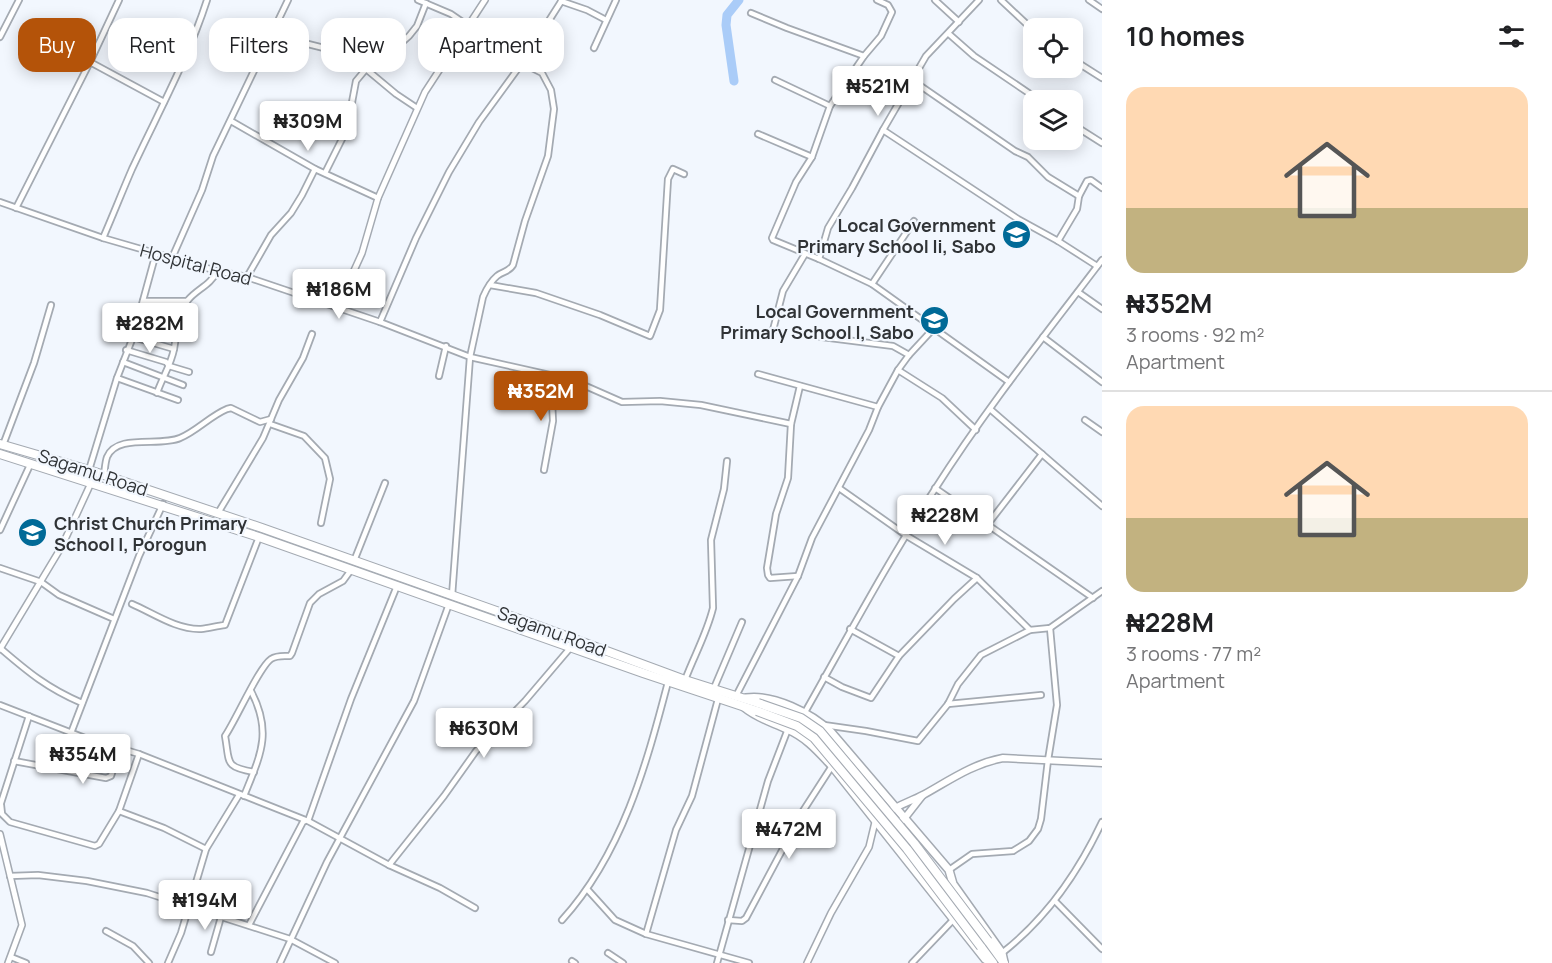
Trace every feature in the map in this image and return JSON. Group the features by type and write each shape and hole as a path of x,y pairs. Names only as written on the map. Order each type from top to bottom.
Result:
{"highway":[{"name":"Sagamu Road","path":"2,444 218,513 352,565 397,586 668,682 744,707 758,707 801,718 820,731 914,843 1004,962"},
{"name":"Sagamu Road","path":"0,454 452,596 685,680 746,698 814,738 907,849 992,963"},
{"path":"128,494 130,484"}],"main road":[{"path":"746,698 756,697 778,703 824,725 949,870 953,884 1002,953 1004,962"},
{"path":"744,707 753,715 788,729 811,743 832,766 985,959 992,963"},
{"path":"875,822 894,807 922,796 975,765 989,761 1003,758 1102,763"},
{"path":"884,832 903,819 922,796"}],"street":[{"path":"0,37 19,0"},
{"path":"96,49 119,0"},
{"path":"104,238 132,170 198,27 207,0"},
{"path":"280,18 288,0"},
{"path":"474,18 485,0"},
{"path":"594,48 616,0"},
{"path":"877,0 888,5 892,12 881,36 864,56 830,106 812,157 796,182 772,235 773,240 872,284 1010,382"},
{"path":"888,5 894,0"},
{"path":"935,0 959,22"},
{"path":"819,259 828,228 926,56 979,0"},
{"path":"1001,0 1023,21"},
{"path":"1089,0 1102,9"},
{"path":"406,39 417,26 422,1 456,18"},
{"path":"550,18 561,1 587,10 606,20"},
{"path":"751,13 864,56"},
{"path":"949,33 974,56 1024,90"},
{"path":"96,65 164,102"},
{"path":"1083,65 1102,78"},
{"path":"16,208 85,72"},
{"path":"172,258 213,156 255,72"},
{"path":"325,173 347,129 356,81 364,72"},
{"path":"369,72 417,108"},
{"path":"337,308 362,253 378,198 417,108 438,72"},
{"path":"380,322 416,238 449,172 479,122 515,72"},
{"path":"452,596 470,357 483,297 497,276 511,269 513,265 525,221 548,156 554,110 551,90 540,72"},
{"path":"775,80 830,106"},
{"path":"912,80 1015,151 1028,157 1048,177 1079,195"},
{"path":"231,121 315,169 378,198"},
{"path":"883,130 1018,219 1097,266"},
{"path":"1083,131 1102,143"},
{"path":"758,134 812,157"},
{"path":"247,277 271,235 291,213 315,169"},
{"path":"490,285 536,293 600,315 650,336 660,310 668,179 673,169 684,174"},
{"path":"1058,241 1077,209 1079,195 1089,180 1102,188"},
{"name":"Hospital Road","path":"0,202 156,254 247,277 380,322 470,357 572,380 622,402 660,401 701,405 791,424"},
{"path":"872,284 914,221"},
{"path":"89,470 126,350 133,337 156,254"},
{"path":"772,334 783,291 806,254"},
{"path":"804,714 850,629 935,488 1010,382 1102,260"},
{"path":"157,393 169,366 177,327 187,301 213,279 217,271"},
{"path":"1078,292 1102,309"},
{"path":"143,301 187,301"},
{"path":"2,444 34,363 51,305"},
{"path":"736,696 798,576 812,538 869,430 878,407 898,370 935,327"},
{"path":"218,513 263,438 279,400 303,358 312,334"},
{"path":"814,336 893,346 909,355"},
{"path":"133,337 174,350"},
{"path":"1043,337 1102,382"},
{"path":"439,376 446,346"},
{"path":"126,350 166,362 169,366 189,372"},
{"path":"123,362 183,385"},
{"path":"898,370 942,398 976,430"},
{"path":"758,374 878,407"},
{"path":"544,470 553,421 552,402 556,376"},
{"path":"117,378 178,400"},
{"path":"798,576 770,578 767,568 776,514 788,478 791,424 800,386"},
{"path":"104,475 107,458 111,451 119,445 133,442 168,442 181,438 231,408 260,422 270,422 304,436 325,458 330,479 321,523"},
{"path":"990,410 1102,506"},
{"path":"1084,420 1102,432"},
{"path":"260,422 263,438"},
{"path":"988,524 1042,454"},
{"path":"685,680 713,608 711,540 724,489 727,461"},
{"path":"0,530 30,465"},
{"path":"82,703 56,692 0,648 62,546 91,483"},
{"path":"254,772 235,769 230,764 225,736 257,677 270,660 280,656 290,656 292,653 310,603 319,594 344,581 385,483"},
{"path":"839,488 907,536 977,578 1030,630"},
{"path":"935,488 1093,598"},
{"path":"71,733 139,556 163,504"},
{"path":"132,604 165,620 187,627 199,629 225,625 260,537"},
{"path":"0,568 41,582 59,595 114,619"},
{"path":"824,677 871,698 899,656 977,578"},
{"path":"249,925 306,820 351,699 397,586"},
{"path":"824,725 918,741 948,704 958,684 981,655 1030,630 1050,628 1102,591"},
{"path":"280,963 340,839 414,701 449,604"},
{"path":"714,688 742,622"},
{"path":"949,870 972,854 1006,853 1029,842 1038,829 1057,705 1050,628"},
{"path":"850,629 899,656"},
{"path":"390,865 476,751 525,701 571,647"},
{"path":"561,920 587,889 617,840 652,742 668,682"},
{"path":"168,963 181,933 206,849 241,796 254,772 262,750 261,715 251,691"},
{"path":"948,704 1041,695"},
{"path":"646,934 676,830 692,796 718,699"},
{"path":"0,705 85,738 139,754 306,820 475,908"},
{"path":"29,716 1,806 2,813 10,822 95,846 99,844 119,811 139,754"},
{"path":"717,963 768,782 788,729"},
{"path":"74,771 85,738"},
{"path":"14,761 109,778 120,748"},
{"path":"728,920 742,921 746,918 802,811 832,766"},
{"path":"119,811 164,828 206,849"},
{"path":"807,963 831,913 869,847 875,822"},
{"path":"1002,953 1024,936 1055,901 1100,831 1102,822"},
{"path":"871,838 884,832"},
{"path":"0,834 22,926 8,963"},
{"path":"0,870 8,869"},
{"path":"10,876 38,875 87,881 147,893 290,939 335,963"},
{"path":"587,889 615,920 646,934 749,963"},
{"path":"1055,901 1102,949"},
{"path":"211,952 221,917"},
{"path":"912,963 953,920"},
{"path":"106,931 133,946 149,963"},
{"path":"608,953 623,963"},
{"path":"11,957 26,963"}],"waterway":[{"path":"734,81 726,25 727,15 739,0"}],"place":[{"name":"Local Government Primary School Ii, Sabo","path":"1017,235"},
{"name":"Local Government Primary School I, Sabo","path":"935,321"},
{"name":"Christ Church Primary School I, Porogun","path":"33,533"}]}
